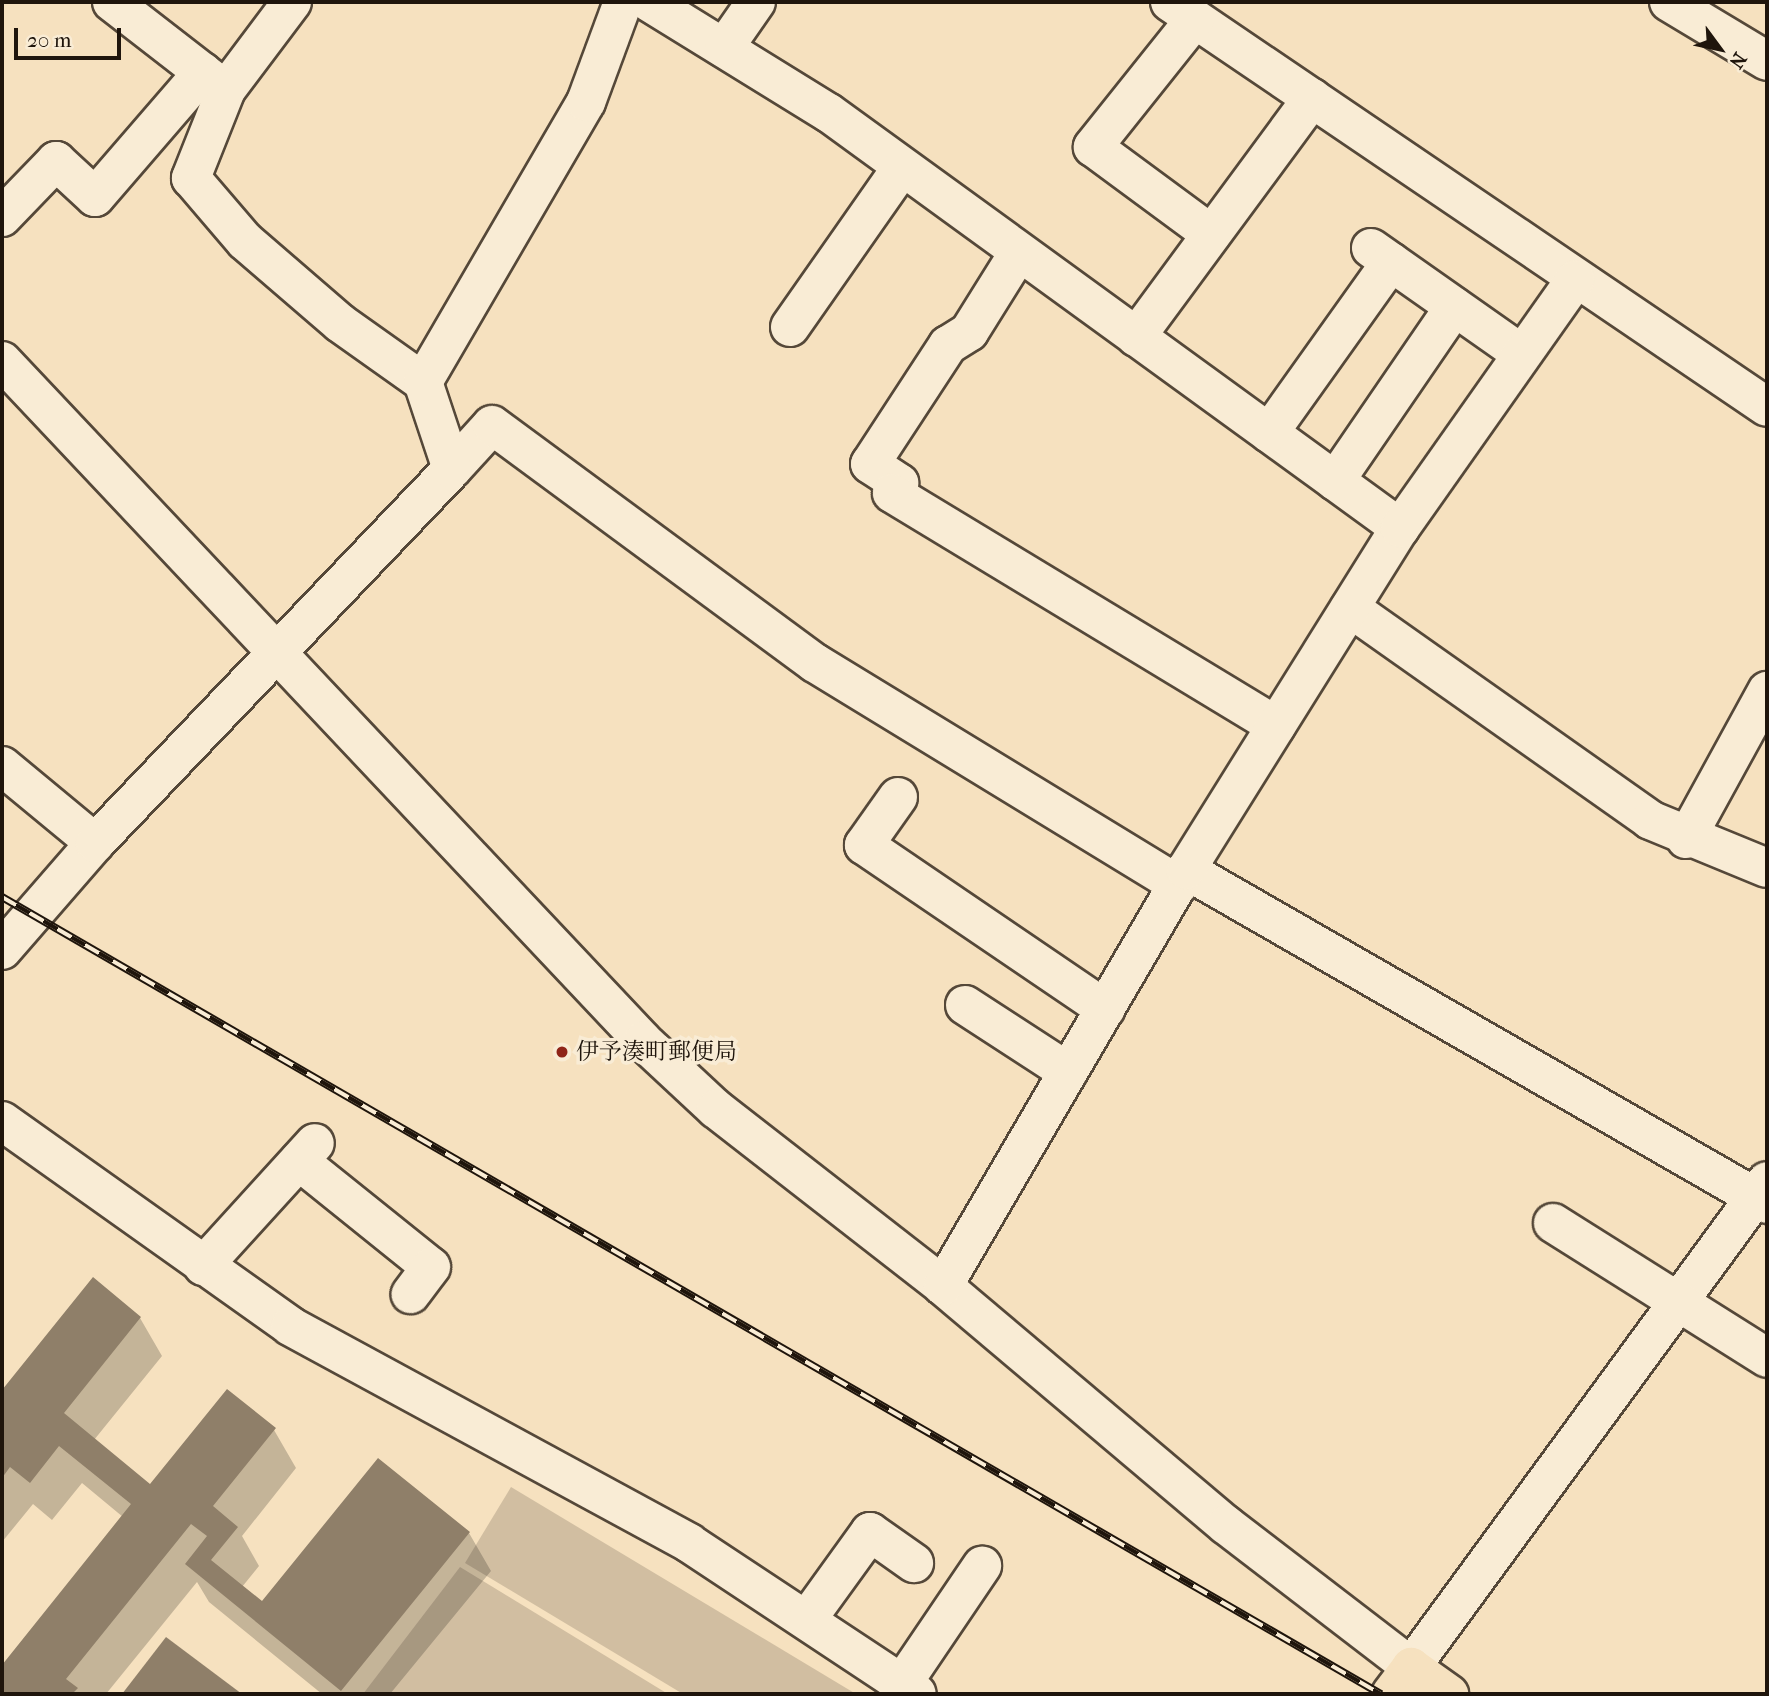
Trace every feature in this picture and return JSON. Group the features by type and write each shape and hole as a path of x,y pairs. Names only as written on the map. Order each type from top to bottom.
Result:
{"main road":[{"path":"1401,1681 1449,1694"}],"street":[{"path":"112,2 214,81"},
{"path":"2,216 56,160 95,197 292,2"},
{"path":"423,382 586,102 623,2"},
{"path":"649,2 724,48 902,167 1400,528"},
{"path":"724,48 756,2"},
{"path":"1669,2 1767,61"},
{"path":"1211,234 1093,147 1183,10 1576,280 1767,407"},
{"path":"214,81 191,178 202,195 340,323 423,382 452,469"},
{"path":"1136,337 1312,98"},
{"path":"790,327 902,167"},
{"path":"1019,252 969,332 948,345 870,464 899,483 892,493 1276,726"},
{"path":"1269,433 1381,255 1522,355"},
{"path":"943,1286 1182,877 1400,528 1576,280"},
{"path":"1335,481 1454,307"},
{"path":"2,950 95,843 279,655 492,425 815,663 1182,877 1763,1194 1675,1305 1401,1681 1226,1525 943,1286 716,1110 643,1041 279,655 4,369"},
{"path":"1350,608 1650,820 1686,839 1767,868"},
{"path":"1686,839 1767,691"},
{"path":"2,766 95,843"},
{"path":"898,797 864,845 1105,1009"},
{"path":"965,1005 1068,1072"},
{"path":"2,1121 290,1326 689,1543 808,1618 910,1689 982,1566"},
{"path":"203,1266 308,1151 431,1268 411,1294"},
{"path":"1553,1223 1675,1305 1767,1359"},
{"path":"808,1618 870,1532 914,1563"}],"shaded area":[{"path":"511,1487 856,1694 683,1694 465,1563"},
{"path":"460,1567 668,1694 363,1694"}],"building":[{"path":"93,1277 141,1317 64,1413 150,1484 227,1389 276,1428 213,1506 238,1527 211,1560 262,1601 378,1458 470,1532 341,1691 185,1564 207,1536 191,1524 66,1679 78,1688 72,1694 2,1694 2,1665 131,1504 59,1446 30,1483 10,1467 2,1478 2,1390"},
{"path":"166,1637 242,1694 122,1694"}],"railway":[{"path":"2,897 1381,1694"}],"place":[{"name":"伊予湊町郵便局","path":"562,1052"}]}
